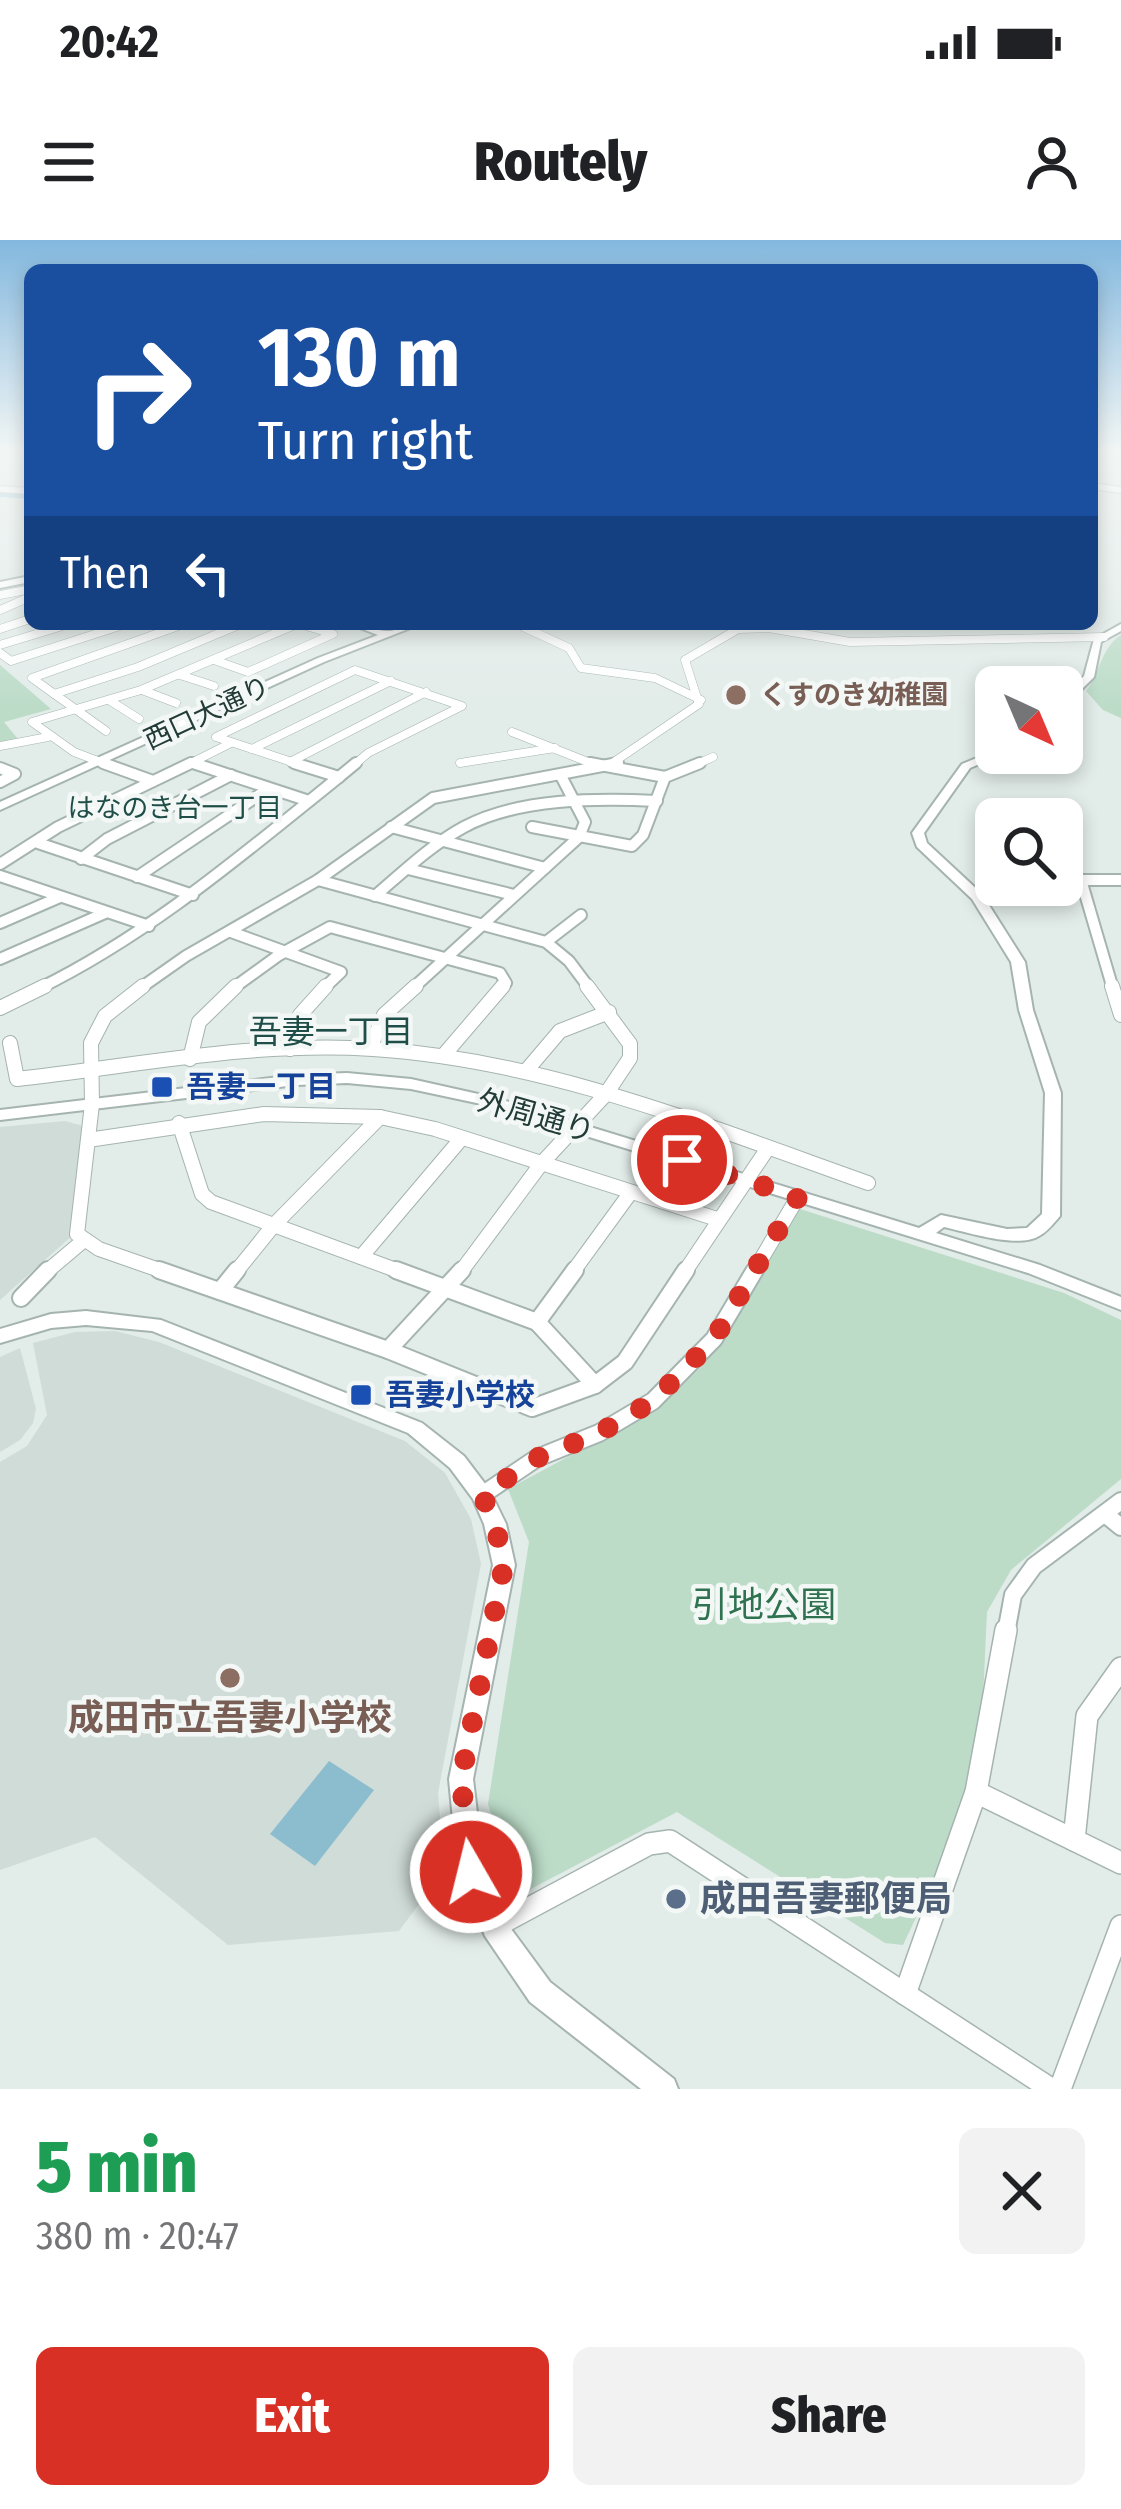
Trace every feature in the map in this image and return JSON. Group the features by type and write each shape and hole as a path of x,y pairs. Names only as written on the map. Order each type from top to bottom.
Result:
{"street":[{"path":"1083,684 1090,676 1096,641 1121,628"},
{"path":"52,630 0,649 11,661 107,630"},
{"path":"142,630 156,635"},
{"path":"106,731 32,678 169,630"},
{"path":"54,694 226,630"},
{"path":"153,781 99,762 48,737 32,722 140,690 285,630"},
{"path":"214,660 248,672 334,634 320,630"},
{"path":"373,630 386,634"},
{"name":"西口大通り","path":"0,806 398,630"},
{"path":"530,630 569,648 581,668 656,678 701,700"},
{"path":"701,700 685,660 736,630"},
{"path":"781,630 850,642 1104,637"},
{"path":"0,1008 104,957 193,896 339,777 368,753 462,706 351,672 216,737 339,777"},
{"path":"180,675 214,686"},
{"path":"252,749 391,681"},
{"path":"140,690 176,703"},
{"path":"290,762 426,692"},
{"path":"109,700 139,719"},
{"path":"701,700 628,758 607,767 433,798 318,880 164,970 105,1016 91,1043 92,1104 77,1234 83,1241 388,1350 532,1408 595,1385 625,1362 768,1148"},
{"path":"512,732 607,767 665,777 713,757"},
{"path":"0,746 48,737"},
{"path":"0,864 58,827 231,743"},
{"path":"484,786 462,763 555,748"},
{"path":"191,762 309,801"},
{"path":"922,1234 941,1221 1007,1235 1031,1234 1052,1216 1053,1094 1026,1010 1018,962 977,897 921,844 918,833 966,766 975,762"},
{"path":"0,768 15,774 0,782"},
{"path":"82,859 107,839 231,776"},
{"path":"370,1048 384,1015 580,836 585,822 561,776"},
{"path":"532,827 632,846 643,836 665,777"},
{"path":"137,877 268,789"},
{"path":"375,896 442,842 487,818 618,799 657,801"},
{"path":"391,827 544,868"},
{"path":"38,843 193,896"},
{"path":"408,869 514,895"},
{"path":"0,876 149,926"},
{"path":"318,880 546,942 569,961 610,1012 631,1051 606,1094 541,1164 448,1289 388,1350"},
{"path":"1121,880 1081,880 1121,1015"},
{"path":"0,923 60,897"},
{"path":"0,959 105,913"},
{"path":"546,942 581,915"},
{"path":"190,1059 201,1019 284,952 325,928 338,927 496,970 507,980 443,1056"},
{"path":"231,932 341,971 301,1010 291,1030 290,1049"},
{"path":"526,1071 559,1028 610,1012"},
{"path":"10,1043 17,1079 290,1049 370,1048 443,1056 526,1071 606,1094 744,1136 868,1183"},
{"name":"外周通り","path":"0,1115 347,1078 450,1091 1034,1269 1121,1304"},
{"path":"88,1140 179,1124 307,1112 380,1118 717,1219"},
{"path":"220,1291 273,1226 380,1118"},
{"path":"179,1124 202,1194 273,1226 537,1322 595,1385"},
{"path":"361,1257 461,1139"},
{"path":"537,1322 632,1192"},
{"path":"482,1495 537,1458 599,1433 653,1401 714,1339 798,1197"},
{"path":"21,1298 40,1275 83,1241"},
{"path":"0,1336 69,1320 154,1324 415,1428 458,1462 482,1495 495,1524 504,1565 461,1779 471,1872 494,1927 540,1992 664,2089"},
{"path":"905,1994 976,1792 1012,1595 1034,1566 1116,1514"},
{"path":"1074,1840 1087,1716 1121,1669"},
{"path":"976,1792 1121,1863"},
{"path":"494,1927 649,1844 670,1841 1051,2089"},
{"path":"1060,2089 1121,1926"}],"shaded area":[{"path":"65,1121 83,1126 74,1234 0,1300 0,1127"},
{"name":"成田市立吾妻小学校","path":"115,1331 159,1342 405,1441 445,1473 471,1519 481,1564 438,1793 444,1870 399,1931 228,1945 95,1837 0,1870 0,1462 27,1446 47,1415 33,1343 75,1332"},
{"path":"20,1348 36,1409 33,1423 20,1440 0,1452 0,1357"}],"green space":[{"path":"1121,635 1121,718 1103,710 1086,691 1109,646"},
{"path":"0,665 51,709 4,722 18,739 0,744"},
{"name":"引地公園","path":"797,1208 1064,1293 1121,1320 1121,1479 1011,1570 987,1612 981,1741 957,1831 903,1945 885,1943 677,1812 527,1891 512,1883 488,1804 529,1542 508,1489 659,1408 701,1367"}],"water":[{"path":"329,1761 374,1790 315,1866 270,1834"}],"place":[{"name":"くすのき幼稚園","path":"736,695"},
{"name":"吾妻一丁目","path":"162,1087"},
{"name":"吾妻小学校","path":"361,1395"},
{"name":"成田市立吾妻小学校","path":"230,1678"},
{"name":"成田吾妻郵便局","path":"676,1899"}],"district":[{"name":"はなのき台一丁目","path":"175,808"},
{"name":"吾妻一丁目","path":"331,1032"}],"route":[{"path":"471,1872 461,1779 504,1565 495,1524 482,1495 537,1458 599,1433 653,1401 714,1339 798,1197 682,1160"}]}
